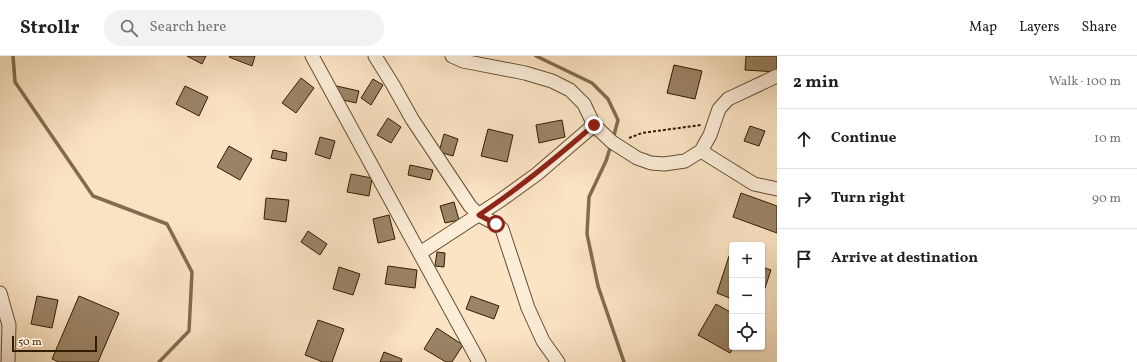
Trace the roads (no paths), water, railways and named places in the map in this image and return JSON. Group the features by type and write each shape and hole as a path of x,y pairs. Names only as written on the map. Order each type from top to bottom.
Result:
{"street":[{"path":"312,56 479,362"},
{"path":"375,56 394,85 412,119 470,206 479,215 502,229 528,308 543,341 558,362"},
{"path":"452,56 463,61 525,73 552,81 570,90 584,104 594,125 614,144 636,158 650,163 664,164 685,161 701,151 710,135 719,109 723,103 728,99 777,76"},
{"path":"420,253 479,215 537,174 594,125"},
{"path":"701,151 754,184 777,189"},
{"path":"0,293 9,325 8,362"}],"waterway":[{"path":"13,56 15,82 93,196 167,224 192,272 189,331 159,362"},
{"path":"536,56 592,83 608,99 618,120 613,139"},
{"path":"611,145 606,161 589,197 587,234 598,286 624,362"}]}
